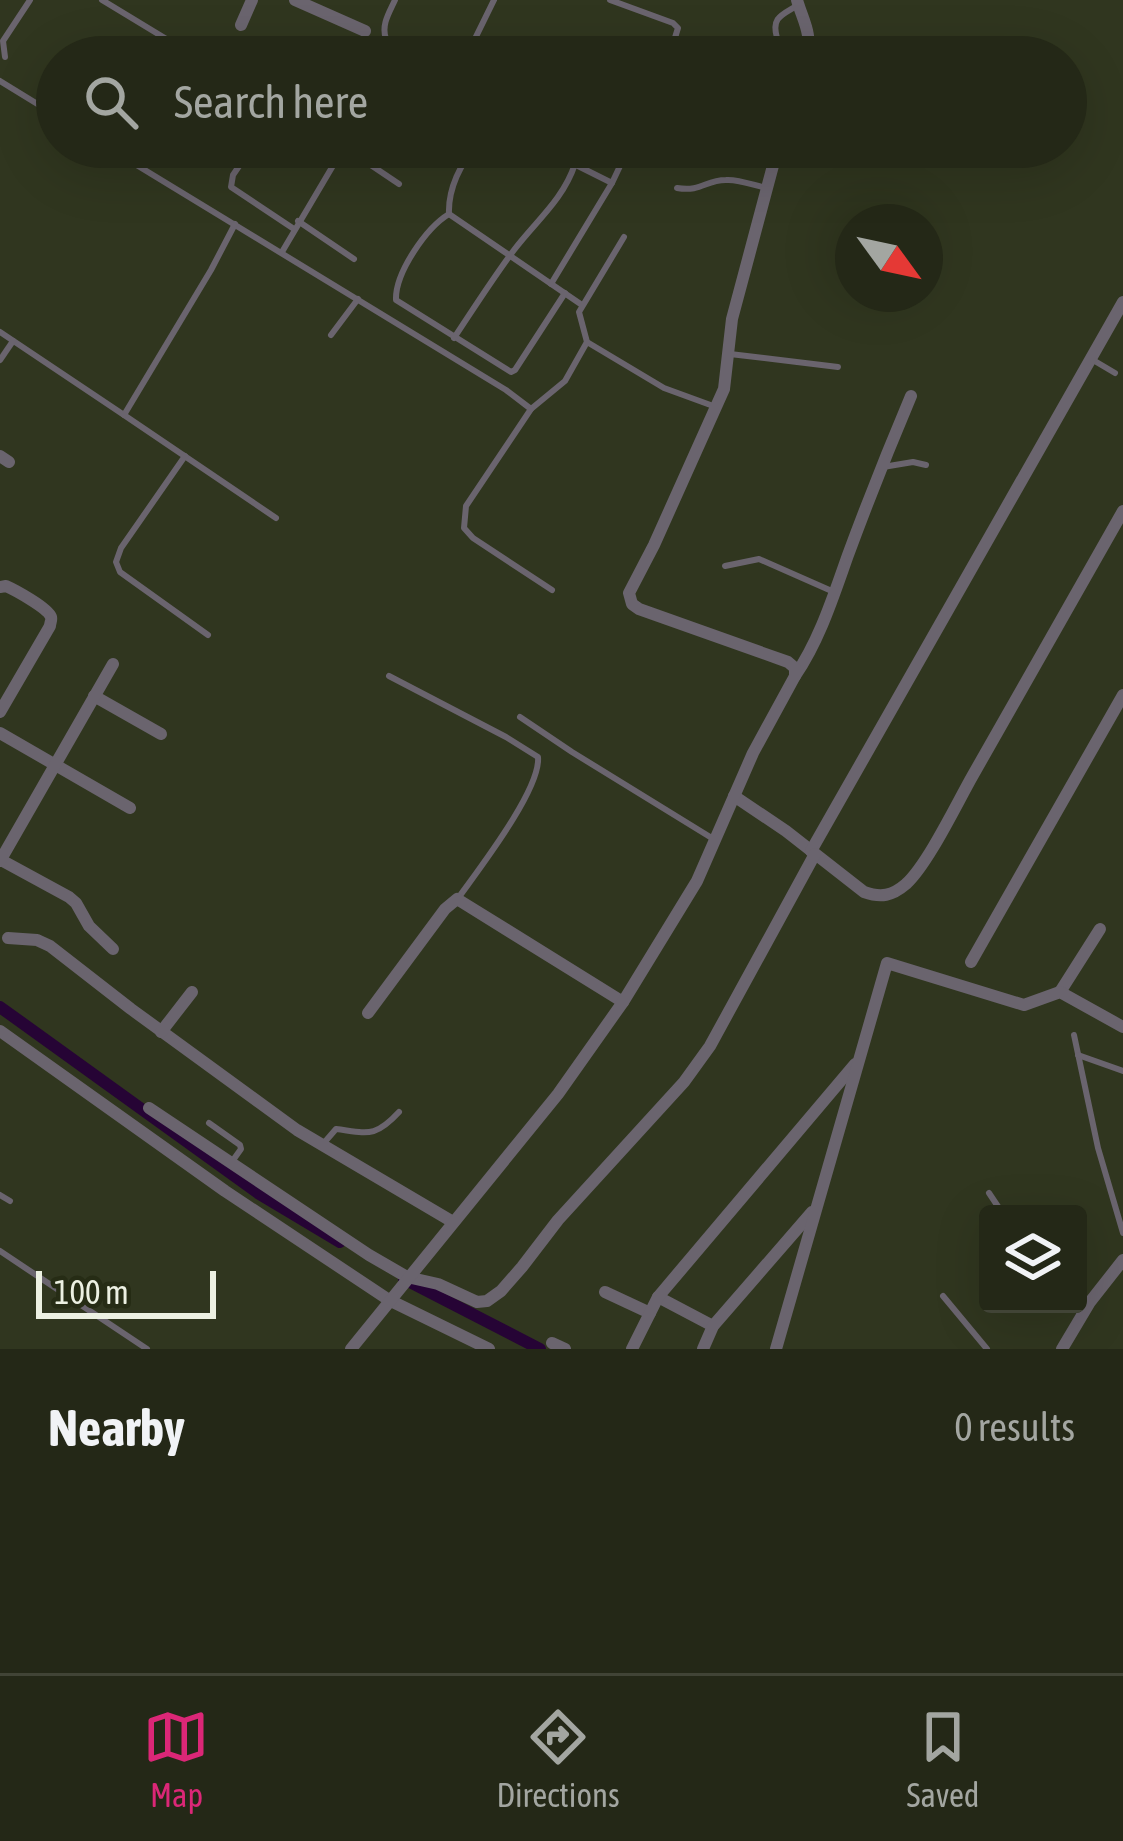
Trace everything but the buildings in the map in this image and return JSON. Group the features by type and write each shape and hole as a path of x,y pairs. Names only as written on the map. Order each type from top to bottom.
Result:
{"street":[{"path":"241,25 252,0"},
{"path":"295,0 365,32"},
{"path":"798,3 809,36"},
{"path":"772,168 732,319 724,389 629,593 639,609 788,662 795,676"},
{"path":"149,1108 406,1278 438,1284 477,1302 501,1291 710,1046 813,853 1123,302"},
{"path":"351,1349 558,1094 623,1002 697,881 753,753 807,658 911,396"},
{"path":"734,796 864,892 889,896 903,887 1123,511"},
{"path":"0,587 16,591 49,612 52,619 0,712"},
{"path":"113,664 0,860 76,903 96,934 113,949"},
{"path":"971,962 1119,713 1123,695"},
{"path":"94,696 161,734"},
{"path":"0,733 130,808"},
{"path":"368,1013 445,909 458,899 623,1002"},
{"path":"776,1349 886,963 1024,1005 1060,992 1100,929"},
{"path":"8,938 38,940 50,946 238,1089 453,1222"},
{"path":"161,1032 192,992"},
{"path":"1060,992 1120,1020"},
{"path":"0,1031 225,1191 392,1296 488,1349"},
{"path":"632,1349 658,1297 859,1058"},
{"path":"703,1349 713,1326 817,1207"},
{"path":"1087,1305 1123,1260"},
{"path":"605,1292 650,1313"},
{"path":"658,1297 713,1326"},
{"path":"1062,1349 1081,1313"}],"lane":[{"path":"5,57 3,41 30,0"},
{"path":"102,0 161,36"},
{"path":"385,36 386,18 395,0"},
{"path":"476,36 494,0"},
{"path":"610,0 674,23 676,36"},
{"path":"776,36 777,20 798,3"},
{"path":"0,81 36,103"},
{"path":"142,168 531,409"},
{"path":"238,168 231,180 237,194 354,259"},
{"path":"282,252 331,168"},
{"path":"375,168 399,184"},
{"path":"462,168 448,203 449,214 582,305"},
{"path":"454,338 509,256 553,206 573,168"},
{"path":"583,168 612,183"},
{"path":"551,284 619,168"},
{"path":"677,188 696,190 730,179 766,188"},
{"path":"449,214 407,262 396,300 511,372 565,293"},
{"path":"124,415 235,224"},
{"path":"624,237 582,305 579,319 587,342 664,388 716,407"},
{"path":"331,335 358,299"},
{"path":"1109,326 1123,333"},
{"path":"0,332 276,518"},
{"path":"0,360 13,341"},
{"path":"552,590 472,538 464,528 466,506 531,409 565,381 587,342"},
{"path":"727,354 838,367"},
{"path":"1090,358 1115,373"},
{"path":"185,456 116,562 120,572 208,635"},
{"path":"881,467 926,465"},
{"path":"725,566 759,559 835,592"},
{"path":"389,676 538,758 539,769 514,815 458,899"},
{"path":"520,717 715,840"},
{"path":"1074,1035 1087,1104 1123,1233"},
{"path":"1078,1054 1123,1071"},
{"path":"322,1145 336,1129 373,1133 399,1112"},
{"path":"208,1123 240,1145 231,1163"},
{"path":"1108,1183 1123,1179"},
{"path":"989,1193 997,1205"},
{"path":"0,1195 10,1201"},
{"path":"0,1251 147,1349"},
{"path":"943,1296 987,1349"}],"waterway":[{"path":"0,1007 258,1193 340,1242"},
{"path":"404,1279 540,1349"}]}
